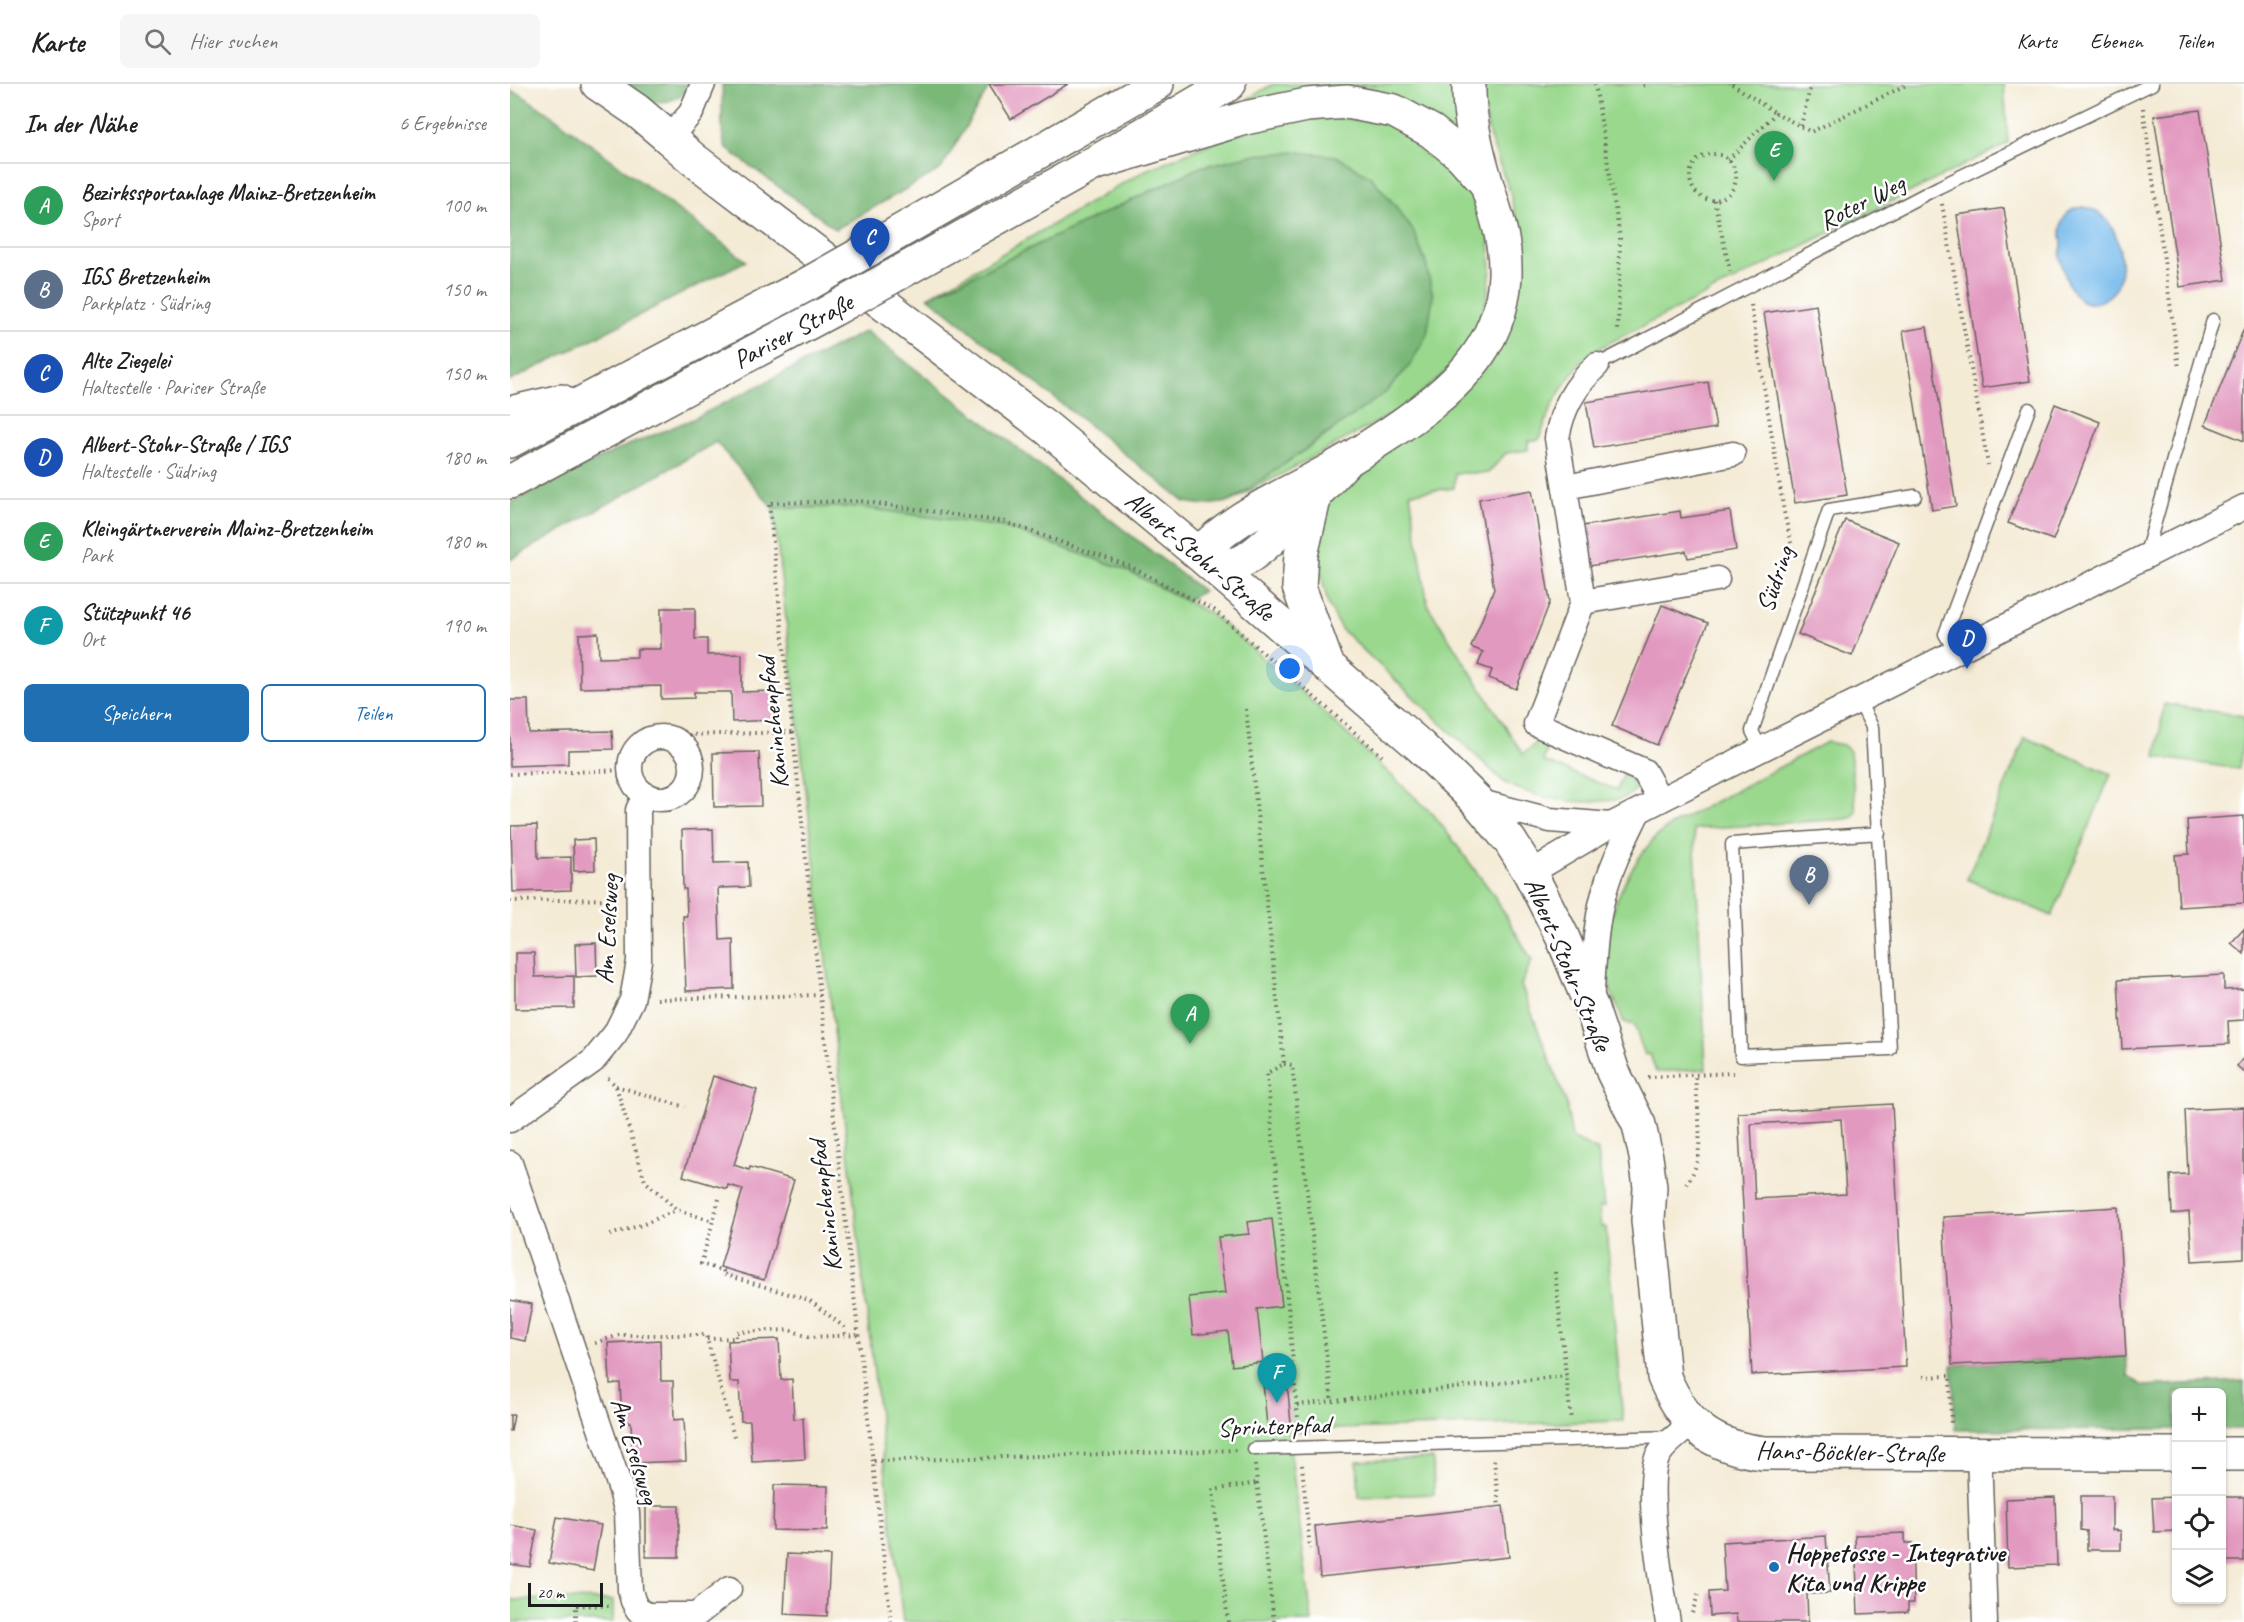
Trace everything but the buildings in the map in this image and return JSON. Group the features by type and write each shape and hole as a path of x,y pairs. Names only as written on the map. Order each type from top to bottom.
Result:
{"main road":[{"name":"Albert-Stohr-Straße","path":"598,84 636,110 721,180 1047,428 1199,554 1420,746 1477,801 1510,841 1530,873 1562,936 1591,1006 1613,1072 1632,1187 1648,1220 1664,1377 1676,1401 1684,1430"},
{"name":"Pariser Straße","path":"510,441 806,285 1157,84"},
{"name":"Pariser Straße","path":"510,482 836,308 1093,164 1229,84"},
{"path":"1344,464 1263,548 1247,560 1235,564 1216,563 1199,554 1212,540 1238,520 1344,464 1449,390 1476,359 1485,344 1501,304 1505,257 1503,237 1486,183 1474,131 1468,84"},
{"path":"1093,164 1245,118 1307,105 1347,102 1394,111 1431,131 1461,155 1486,183"},
{"path":"510,413 604,391"},
{"path":"1316,492 1301,555 1299,587 1327,664"},
{"name":"Hans-Böckler-Straße","path":"1684,1430 1724,1445 1764,1453 2172,1454"},
{"path":"2226,1454 2244,1454"}],"street":[{"path":"669,138 691,112 703,84"},
{"path":"1597,365 1573,393 1564,408 1558,426 1557,438 1583,602 1536,724 1644,771 1660,800"},
{"path":"1566,487 1733,454"},
{"path":"1530,873 1611,825 2244,507"},
{"path":"1583,602 1717,579"},
{"path":"661,736 671,738 687,750 692,760 693,771 690,782 684,790 665,799 654,799 645,795 637,788 629,771 630,760 641,743 661,736"},
{"name":"Am Eselsweg","path":"510,1120 593,1061 615,1034 632,1000 639,961 638,810 645,795"},
{"path":"1477,801 1550,820 1611,825"},
{"path":"1591,1006 1597,927 1603,896 1610,872 1638,812"},
{"name":"Am Eselsweg","path":"510,1163 620,1487 627,1513 630,1590 633,1601 638,1610 648,1615 696,1615 729,1589"},
{"path":"1668,1622 1660,1583 1653,1467 1659,1453 1684,1430"},
{"name":"Hans-Böckler-Straße","path":"1979,1453 1985,1622"}],"lane":[{"name":"Roter Weg","path":"1597,365 1939,187 2146,87"},
{"path":"2145,558 2213,320"},
{"path":"1956,653 1945,634 2030,409"},
{"name":"Südring","path":"1761,749 1752,731 1829,510 1915,496"},
{"path":"1859,701 1872,728 1879,833 1890,1049 1741,1056 1732,844 1879,833"},
{"name":"Sprinterpfad","path":"1254,1449 1573,1440 1684,1430"}],"path":[{"path":"1595,84 1620,238 1617,330 1624,351"},
{"path":"1732,84 1776,113 1811,132 1908,84"},
{"path":"1801,126 1811,84"},
{"path":"2146,87 2186,414"},
{"path":"1728,160 1776,113"},
{"path":"1705,155 1720,155 1728,160 1735,172 1733,188 1728,194 1714,200 1700,196 1691,185 1690,170 1694,164 1705,155"},
{"path":"1939,187 1995,501"},
{"path":"1714,200 1734,294"},
{"path":"1748,287 1784,512 1801,590"},
{"name":"Kaninchenpfad","path":"891,1622 820,995 769,503 859,501 1005,522 1131,567 1214,610 1382,756"},
{"path":"1246,709 1284,1064"},
{"path":"680,743 687,735 794,732"},
{"path":"510,774 629,771"},
{"path":"510,901 639,898"},
{"path":"653,999 820,995"},
{"path":"593,1061 616,1086 645,1181 677,1210 713,1221"},
{"path":"1310,1549 1268,1073 1284,1064 1292,1065 1332,1402"},
{"path":"1686,1184 1698,1163 1695,1076"},
{"path":"616,1086 685,1107"},
{"path":"719,1199 700,1264 723,1271 722,1274 809,1300 844,1327 845,1336"},
{"path":"610,1235 677,1210"},
{"path":"1555,1272 1573,1440"},
{"path":"707,1339 735,1338 736,1332 790,1330 810,1337 860,1335"},
{"path":"573,1351 619,1335 706,1335 735,1440"},
{"path":"1297,1405 1566,1376"},
{"path":"1923,1377 1950,1376 1951,1435"},
{"path":"1492,1443 1499,1507"},
{"path":"1254,1449 1274,1622"},
{"name":"Sprinterpfad","path":"874,1461 1254,1449"},
{"path":"1228,1622 1213,1490 1257,1483"},
{"path":"1689,1622 1698,1595"},
{"path":"576,1622 576,1605 618,1606"}],"green space":[{"path":"624,84 692,84 673,100 655,102 646,99"},
{"path":"722,84 991,84 941,169 836,229 726,148 722,124"},
{"path":"1273,84 1457,84 1459,136 1287,94 1246,100"},
{"path":"1479,84 2004,84 2008,143 1591,352 1560,392 1548,415 1540,439 1528,441 1528,450 1506,453 1488,473 1455,473 1454,488 1410,493 1428,606 1523,754 1541,739 1549,743 1543,761 1617,790 1624,772 1637,788 1617,800 1565,801 1528,793 1505,783 1341,629 1328,604 1321,573 1311,572 1327,505 1342,486 1372,459 1520,283 1521,249 1516,218 1510,192 1490,138"},
{"path":"510,91 520,94 565,125 746,261 510,381"},
{"path":"1301,115 1386,121 1453,163 1478,199 1489,239 1491,269 1487,298 1476,330 1456,363 1405,407 1230,502 1332,431 1426,264 1414,232 1370,176 1252,155 1201,167 928,297 1146,170 1226,137"},
{"path":"1297,152 1336,156 1370,176 1414,232 1426,264 1433,296 1427,334 1410,365 1385,393 1230,502 1205,505 1185,502 928,297 1201,167 1252,155"},
{"path":"866,331 1203,591 1187,601 1122,568 1003,527 857,507 773,508 716,442 510,560 510,503 619,449 693,419"},
{"path":"857,507 1003,527 1122,568 1211,614 1289,680 1434,815 1493,894 1532,960 1521,985 1566,1102 1572,1138 1598,1151 1604,1207 1599,1207 1601,1227 1606,1227 1623,1421 1288,1432 1312,1622 903,1622 773,508"},
{"path":"2164,704 2244,716 2239,769 2156,757"},
{"path":"2025,737 2111,774 2052,916 1967,879"},
{"path":"1827,742 1843,745 1850,751 1856,811 1853,817 1694,829 1706,1069 1656,1072 1650,1054 1645,1055 1634,1025 1624,1022 1608,982 1605,952 1607,934 1624,883 1642,853 1663,831"},
{"path":"2126,1356 2128,1375 2143,1386 2244,1381 2244,1429 2226,1429 2226,1388 2172,1388 2172,1429 1955,1430 1952,1365"},
{"path":"1433,1458 1434,1494 1359,1497 1357,1461"},
{"path":"510,1600 613,1600 613,1622 510,1622"}],"water":[{"path":"2084,207 2097,211 2107,220 2116,237 2121,259 2119,281 2115,290 2100,302 2093,303 2080,300 2071,290 2060,258 2063,220 2071,211"}],"place":[{"name":"Kleingärtnerverein Mainz-Bretzenheim","path":"1774,181"},
{"name":"Alte Ziegelei","path":"870,268"},
{"name":"Albert-Stohr-Straße / IGS","path":"1967,669"},
{"name":"IGS Bretzenheim","path":"1809,905"},
{"name":"Bezirkssportanlage Mainz-Bretzenheim","path":"1190,1044"},
{"name":"Stützpunkt 46","path":"1277,1403"},
{"name":"Hoppetosse - Integrative Kita und Krippe","path":"1774,1567"}]}
